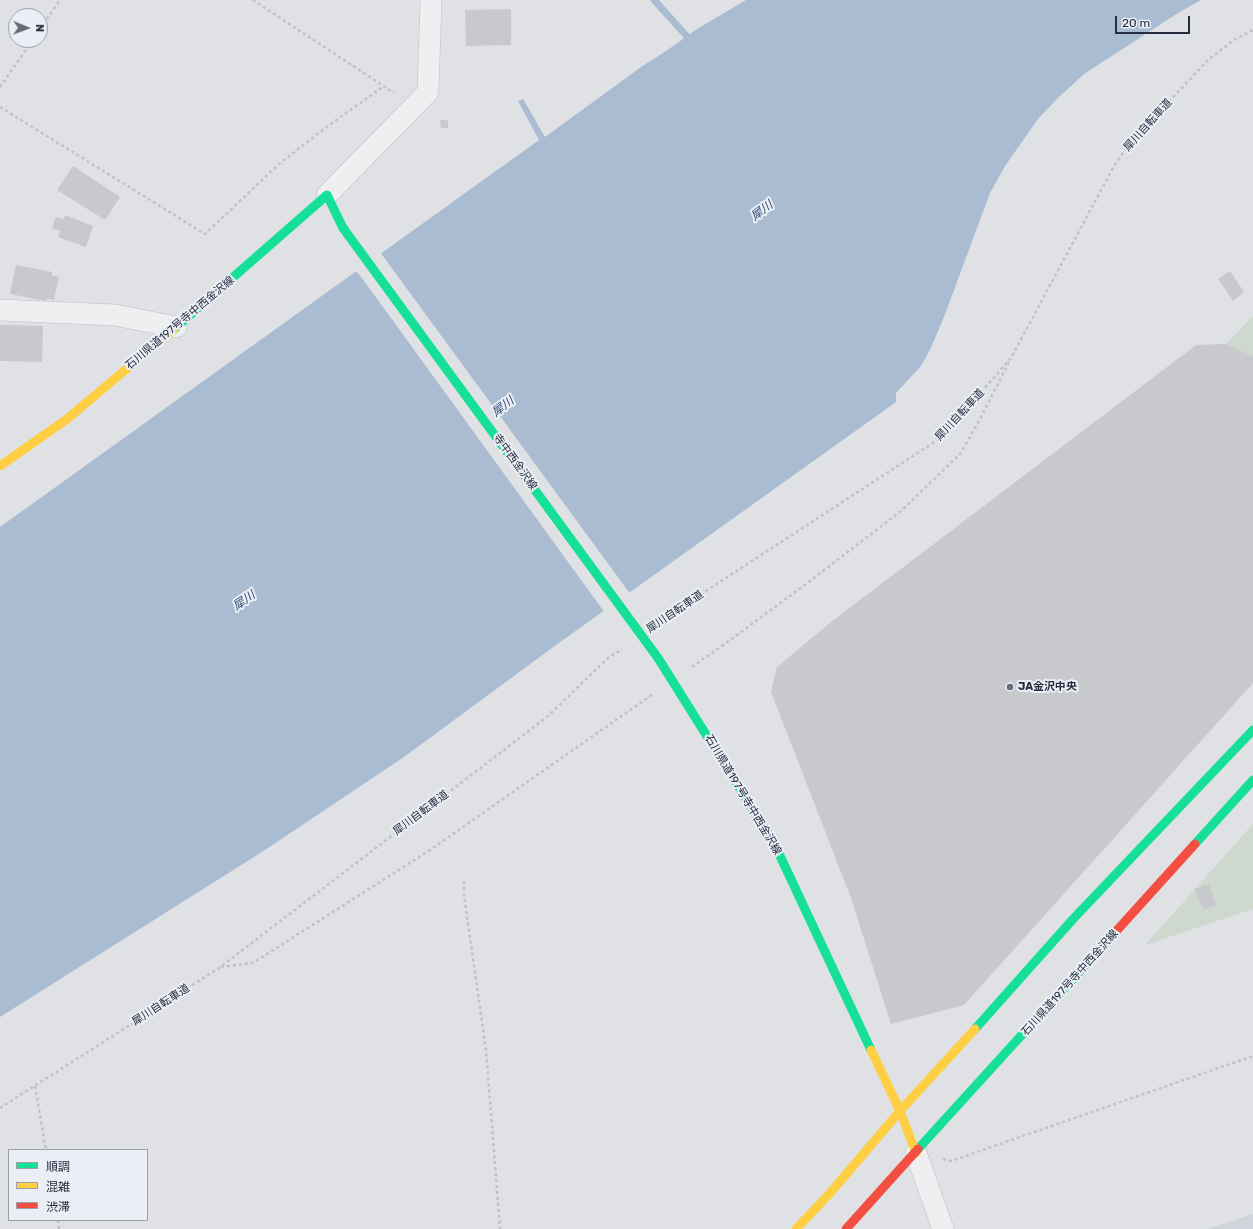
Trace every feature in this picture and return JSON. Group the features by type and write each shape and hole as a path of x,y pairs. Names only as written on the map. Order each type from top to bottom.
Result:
{"main road":[{"name":"寺中西金沢線","path":"327,195 343,228 658,658"},
{"name":"石川県道197号寺中西金沢線","path":"0,466 67,419 176,328 327,195"},
{"name":"石川県道197号寺中西金沢線","path":"658,658 774,843 900,1111 916,1153 1253,780"},
{"path":"796,1229 831,1192 900,1111 1074,918 1253,730"},
{"path":"846,1229 916,1153"}],"street":[{"path":"327,195 428,92 431,0"},
{"path":"0,310 115,315 176,328"},
{"path":"916,1153 943,1229"}],"path":[{"path":"48,17 60,0"},
{"path":"253,0 414,106"},
{"name":"犀川自転車道","path":"660,622 942,437 1011,358 1114,166 1130,143 1208,60 1234,40 1253,30"},
{"path":"0,88 27,48"},
{"path":"0,107 205,234 279,164 328,126 384,86"},
{"path":"220,968 254,963 430,850 733,638 901,511 960,454 978,423 1011,358"},
{"name":"犀川自転車道","path":"0,1108 220,968 547,717 608,658 628,645"},
{"path":"464,881 464,895 486,1050 500,1229"},
{"path":"916,1153 951,1161 1253,1056"},
{"path":"35,1086 46,1149"}],"shaded area":[{"path":"1253,316 1253,356 1226,344"},
{"path":"1253,824 1253,909 1145,945"},
{"path":"1253,1214 1253,1229 1207,1229"}],"water":[{"name":"犀川","path":"746,0 1201,0 1178,13 1084,74 1038,119 1005,166 990,193 944,317 930,350 921,366 896,393 896,402 556,645 404,757 265,850 0,1017 0,527 539,140 518,101 523,99 545,137 641,67 697,29"}],"pier":[{"path":"380,252 631,595 605,613 359,274 355,271"}],"building":[{"path":"511,9 511,45 466,46 465,10"},
{"path":"440,120 448,120 448,128 441,128"},
{"path":"73,166 120,197 105,220 57,190"},
{"path":"65,215 93,226 86,247 58,237 60,231 52,228 56,217 64,219"},
{"path":"16,265 52,272 52,275 59,277 54,300 47,298 47,301 10,294"},
{"path":"1230,271 1244,292 1233,301 1218,279"},
{"path":"0,325 43,326 42,362 0,361"},
{"name":"JA金沢中央","path":"1226,344 1253,356 1253,683 964,1005 891,1024 851,898 771,692 777,667 831,622 1196,345"},
{"path":"1209,884 1216,905 1204,910 1194,889"}],"waterway":[{"path":"654,0 693,43"}],"traffic: fast":[{"path":"174,329 327,195 343,228"},
{"path":"343,228 658,658"},
{"path":"658,658 774,843 871,1050"},
{"path":"975,1029 1074,918 1253,730"},
{"path":"1195,844 1253,780"},
{"path":"918,1149 1110,938"}],"traffic: slow":[{"path":"0,466 67,419 174,329"},
{"path":"796,1229 831,1192 900,1111 975,1029"},
{"path":"871,1050 900,1111 916,1153"}],"traffic: jam":[{"path":"1110,938 1195,844"},
{"path":"846,1229 918,1149"}],"place":[{"name":"JA金沢中央","path":"1010,687"}]}
